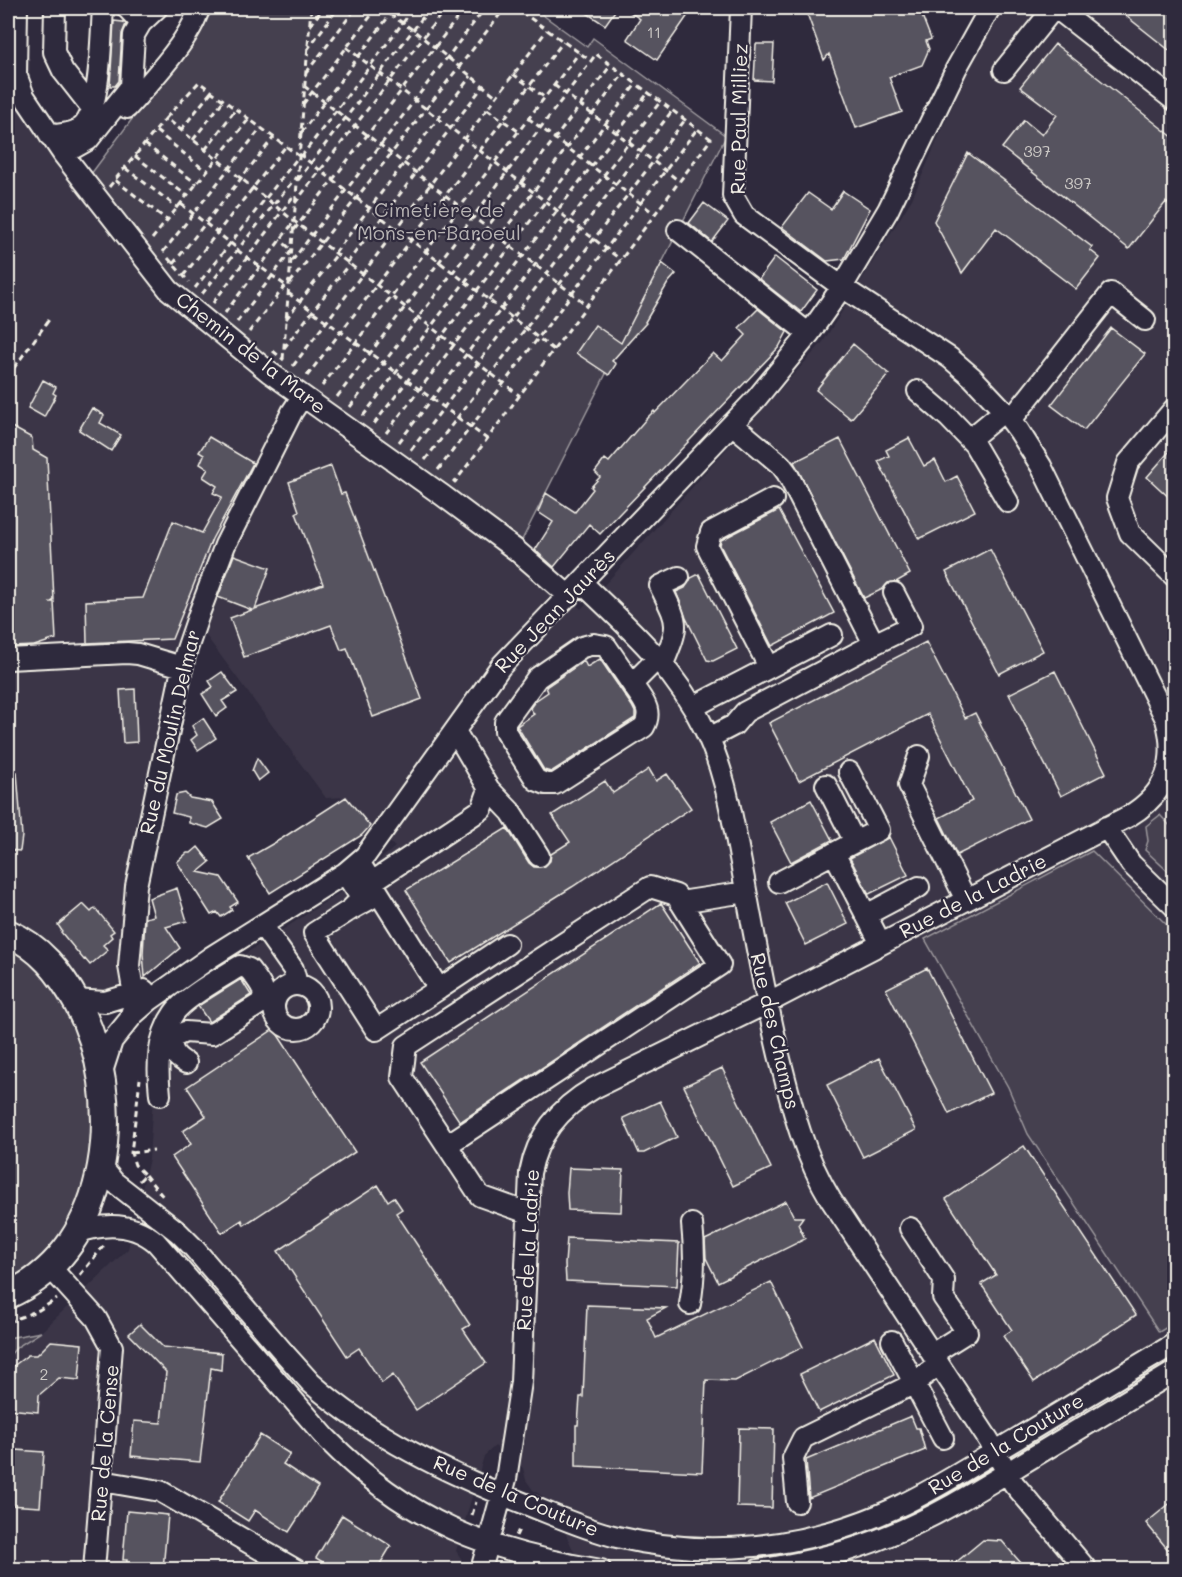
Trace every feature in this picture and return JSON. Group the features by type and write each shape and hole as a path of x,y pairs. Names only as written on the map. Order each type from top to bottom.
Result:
{"main road":[{"path":"8,933 31,945 47,958 75,1000 93,1040 101,1075 105,1129 101,1166 90,1204 76,1233 50,1267 34,1281 8,1295"}],"street":[{"name":"Chemin de la Mare","path":"17,8 16,74 19,84 63,154 170,290 302,397 444,482 516,550 576,589"},
{"path":"55,8 54,52 63,71 92,108"},
{"path":"50,136 71,132 81,127 89,118 95,97 103,8"},
{"path":"127,8 141,23"},
{"path":"88,140 131,86 134,35 141,23 157,8"},
{"path":"63,154 109,128 156,75 196,21 199,8"},
{"name":"Rue Paul Milliez","path":"741,8 733,196 744,215 842,287"},
{"name":"Rue Jean Jaurès","path":"101,1075 112,1041 130,1018 150,1000 212,957 352,867 377,842 501,666 771,382 809,334 875,234 898,192 956,69 990,8"},
{"path":"1004,70 1055,8 1174,100"},
{"path":"678,230 809,334"},
{"name":"Rue de la Ladrie","path":"482,1569 504,1487 521,1382 530,1173 538,1145 556,1117 573,1101 594,1088 767,1003 1142,808 1161,787 1170,760 1170,731 1166,719 1041,466 1007,416 972,377 950,358 842,287"},
{"path":"970,439 1007,416 1111,293 1146,320"},
{"path":"918,391 970,439 1008,502"},
{"name":"Rue du Moulin Delmar","path":"130,1018 134,1008 129,966 136,886 182,667 200,610 225,545 292,412 302,397"},
{"path":"1174,409 1128,463 1117,498 1130,533 1174,576"},
{"path":"732,424 784,468 874,644"},
{"path":"769,667 707,546 711,532 773,499"},
{"path":"632,684 661,661 676,629 676,619 660,586 679,577"},
{"name":"Rue des Champs","path":"576,589 643,640 693,706 709,738 728,795 767,1003 793,1114 812,1165 831,1200 996,1451 1007,1473 1087,1569"},
{"path":"709,738 734,725 745,712 910,626 894,593"},
{"path":"693,706 832,635"},
{"path":"594,644 606,646 632,684 649,711 645,727 555,784 546,784 536,780 505,731 505,722 537,678 582,647 594,644"},
{"path":"8,659 127,653 182,667"},
{"path":"455,731 489,789 511,812 539,856"},
{"path":"919,756 909,785 966,900"},
{"path":"779,882 879,830 849,772"},
{"path":"826,785 855,842"},
{"path":"372,882 482,809 489,789"},
{"path":"1106,827 1131,864 1174,906"},
{"path":"834,853 881,944"},
{"path":"352,867 372,882 439,989"},
{"path":"350,909 360,900 352,867"},
{"path":"372,882 373,893 370,899 350,909 314,933 376,1030 507,944"},
{"path":"447,1146 720,965 675,894 650,887 406,1046 402,1077 447,1146 480,1196 528,1213"},
{"path":"866,915 919,887"},
{"path":"680,902 746,892"},
{"path":"262,925 294,969 297,984"},
{"name":"Rue Jean Jaurès","path":"75,1000 105,1002 134,994 212,957"},
{"path":"160,1095 158,1073 162,1037 174,1012 240,966 249,969 264,993 261,1003 212,1034 185,1032 174,1037 172,1048 175,1054 186,1063"},
{"name":"Rue de la Couture","path":"101,1166 114,1182 178,1232 192,1246 285,1354 333,1402 386,1437 449,1470 504,1487 569,1522 618,1537 688,1547 749,1548 806,1538 871,1518 906,1503 1174,1344"},
{"path":"690,1304 694,1281 695,1251 692,1224"},
{"name":"Rue de la Couture","path":"76,1233 98,1227 117,1226 134,1228 150,1236 162,1247 295,1405 349,1462 375,1483 419,1512 489,1545 553,1562 601,1569"},
{"path":"797,1502 793,1458 803,1438 915,1383 935,1359 967,1332 943,1297 944,1280 909,1228"},
{"name":"Rue de la Cense","path":"50,1267 96,1318 111,1347 94,1569"},
{"path":"892,1341 943,1438"},
{"name":"Rue de la Couture","path":"758,1569 816,1559 880,1540 933,1516 1174,1372"},
{"path":"102,1481 160,1491 296,1569"}],"path":[{"path":"283,359 311,8"},
{"path":"309,27 323,8"},
{"path":"307,50 338,8"},
{"path":"305,74 356,8"},
{"path":"303,105 346,47 379,8 413,30 496,97"},
{"path":"301,134 395,8"},
{"path":"195,288 300,157 414,8"},
{"path":"202,294 273,205 311,163 430,8"},
{"path":"295,204 446,8"},
{"path":"293,232 465,8"},
{"path":"291,262 485,8"},
{"path":"249,119 152,239 195,288 249,332 288,288 505,8"},
{"path":"516,8 591,62"},
{"path":"293,366 547,30"},
{"path":"307,376 563,42"},
{"path":"346,47 621,260"},
{"path":"322,386 579,53"},
{"path":"266,345 283,359 425,460 444,482 455,482 711,139 596,54 337,397"},
{"path":"350,407 611,65"},
{"path":"513,74 544,98"},
{"path":"363,416 623,74"},
{"path":"286,320 471,76"},
{"path":"108,189 166,118 199,82 311,163 554,350"},
{"path":"374,424 636,84"},
{"path":"554,85 680,181"},
{"path":"304,86 587,305"},
{"path":"284,348 483,86"},
{"path":"181,130 211,91"},
{"path":"386,433 648,93"},
{"path":"193,140 224,101"},
{"path":"399,442 660,102"},
{"path":"487,108 518,131"},
{"path":"205,150 236,109"},
{"path":"411,450 672,111"},
{"path":"166,118 298,225 520,396"},
{"path":"528,118 655,214"},
{"path":"425,460 685,120"},
{"path":"163,252 261,128"},
{"path":"444,482 470,427 697,129"},
{"path":"156,131 207,172"},
{"path":"173,264 274,138"},
{"path":"145,144 197,184"},
{"path":"183,276 286,147"},
{"path":"135,156 187,196"},
{"path":"125,168 178,208"},
{"path":"115,180 167,220"},
{"path":"213,303 296,193"},
{"path":"181,204 288,288 300,302 488,439"},
{"path":"225,313 294,221"},
{"path":"280,240 292,250"},
{"path":"237,322 292,250"},
{"path":"8,376 51,316"},
{"path":"141,1068 131,1153 135,1165 167,1200"},
{"path":"131,1153 154,1150"},
{"path":"135,1185 145,1175"},
{"path":"472,1515 479,1495"}],"shaded area":[{"path":"1004,8 1174,8 1174,1569 582,1569 551,1502 533,1490 526,1480 523,1468 495,1446 484,1456 456,1551 462,1560 462,1569 8,1570 8,1357 17,1347 41,1332 128,1249 149,1159 158,1018 122,984 108,995 81,992 8,923 8,59 30,58 30,75 36,98 80,169 274,366 522,540 517,551 581,609 823,342 912,199 972,60","holes":["201,629 326,798 346,797 367,822 395,847 344,890 183,994 172,1004 137,967 139,932 178,726"]}],"green space":[{"name":"Cimetière de Mons-en-Baroeul","path":"215,8 533,8 587,47 593,38 726,136 522,540 273,366 179,286 88,178"},
{"path":"1160,815 1174,830 1174,877 1145,850 1148,841 1146,826"},
{"path":"1092,851 1174,932 1174,1323 1159,1332 1028,1134 1008,1087 925,939"},
{"path":"8,942 52,981 82,1040 94,1111 91,1157 79,1204 55,1245 40,1261 8,1283"},
{"path":"41,1332 17,1347 8,1357 8,1338"}],"building":[{"path":"579,8 617,8 605,25"},
{"path":"624,8 693,8 657,60 627,39 640,19"},
{"path":"805,8 919,8 931,39 926,41 929,49 922,65 889,77 902,112 856,128 829,54 824,60"},
{"path":"1116,8 1174,8 1174,54"},
{"path":"114,21 126,24 122,34 119,81 115,86 110,86"},
{"path":"756,44 774,44 772,81 754,80"},
{"path":"1055,44 1174,138 1174,209 1166,202 1129,249 1002,148 1024,120 1042,135 1057,115 1020,87"},
{"path":"968,153 1092,247 1090,250 1100,258 1076,289 996,228 962,273 934,221"},
{"path":"843,191 870,209 844,259 827,261 782,227 808,193 831,209"},
{"path":"704,203 728,221 712,242 689,223"},
{"path":"775,257 817,290 801,312 759,279"},
{"path":"662,263 676,274 668,283 646,323 612,361 616,364 609,375 576,353 595,325 621,343"},
{"path":"758,309 787,332 779,347 600,534 589,524 554,567 535,550 553,522 538,512 546,493 575,512 600,477 595,472 605,459 609,462 646,419 654,411 655,413 713,353 722,361 746,335 739,328"},
{"path":"1111,328 1145,354 1084,430 1051,405"},
{"path":"853,344 889,374 851,419 816,390"},
{"path":"43,380 56,387 53,393 56,395 44,417 28,408"},
{"path":"92,408 104,415 100,423 121,435 111,451 79,430"},
{"path":"8,425 32,438 33,450 47,458 54,600 51,602 54,602 56,639 34,646 13,647 8,523"},
{"path":"209,437 253,463 212,539 172,639 87,643 86,601 143,598 173,521 202,533 222,497 213,493 217,486 203,477 208,469 200,464 204,455 199,452"},
{"path":"909,438 924,466 935,460 946,482 957,476 975,511 919,539 878,461 889,456 886,450"},
{"path":"840,439 910,574 896,582 888,583 883,589 864,598 794,462"},
{"path":"1174,446 1174,502 1147,477"},
{"path":"331,466 341,494 345,493 422,699 373,717 347,648 341,650 331,625 244,657 230,618 252,610 218,597 234,555 270,568 255,609 323,584 296,513 299,511 289,482"},
{"path":"779,510 834,613 772,646 720,545 721,540"},
{"path":"990,549 1043,651 999,674 946,572"},
{"path":"699,574 737,649 713,661 707,660 676,592 685,588 691,578"},
{"path":"926,642 965,718 975,713 1029,819 957,855 939,818 972,801 928,714 799,781 769,723"},
{"path":"600,659 632,706 635,718 551,772 544,770 517,726 534,714 530,708 535,701 548,692 546,687 584,661 587,667"},
{"path":"1055,671 1106,773 1061,796 1009,694"},
{"path":"222,672 237,692 222,701 227,708 216,716 202,694 213,687 209,681"},
{"path":"135,689 137,742 123,743 120,690"},
{"path":"203,718 216,738 198,750 191,740 197,735 192,726"},
{"path":"257,758 268,773 258,781 252,771"},
{"path":"649,769 656,781 667,774 691,808 572,887 451,963 406,890 507,828 529,863 534,867 545,866 550,861 551,854 570,842 552,815 605,781 613,793"},
{"path":"8,772 17,772 22,836 20,851 8,850"},
{"path":"185,793 190,798 212,802 223,819 208,828 189,823 189,817 172,813 176,795"},
{"path":"346,797 370,826 362,835 270,893 248,858"},
{"path":"811,800 832,840 791,862 770,822"},
{"path":"889,837 908,875 869,894 850,858"},
{"path":"198,847 210,862 198,872 221,877 238,902 230,907 232,910 221,917 217,912 211,915 177,862"},
{"path":"827,882 848,924 806,945 785,903"},
{"path":"177,888 187,921 166,927 180,948 145,977 143,954 145,918 154,916 149,898"},
{"path":"661,903 700,963 460,1122 420,1062"},
{"path":"83,904 91,912 95,908 114,931 110,934 112,937 103,945 108,950 90,965 61,932 58,925"},
{"path":"927,968 991,1093 949,1114 886,989"},
{"path":"241,979 251,995 209,1022 198,1006"},
{"path":"274,1029 355,1152 244,1225 242,1220 222,1233 172,1157 191,1144 183,1131 206,1116 187,1087"},
{"path":"879,1058 916,1130 863,1157 827,1085"},
{"path":"722,1068 771,1168 733,1186 684,1086"},
{"path":"660,1101 677,1137 644,1153 639,1153 623,1118"},
{"path":"1024,1146 1136,1315 1034,1382 1003,1336 1012,1330 981,1284 996,1275 946,1199"},
{"path":"569,1168 623,1170 621,1212 568,1210"},
{"path":"378,1185 388,1201 394,1197 402,1209 396,1213 470,1325 463,1329 486,1363 416,1410 393,1375 382,1383 359,1348 347,1356 278,1251"},
{"path":"786,1201 794,1217 803,1217 798,1224 805,1239 718,1282 706,1258 705,1240"},
{"path":"567,1238 679,1243 677,1286 566,1281"},
{"path":"771,1282 803,1347 735,1381 706,1380 702,1472 576,1466 576,1425 578,1425 580,1397 583,1397 587,1305 666,1308 647,1318 656,1338"},
{"path":"140,1324 163,1347 222,1353 221,1370 211,1368 200,1462 131,1456 134,1421 161,1423 166,1372 129,1334"},
{"path":"875,1337 894,1375 819,1412 800,1374"},
{"path":"51,1341 82,1344 79,1380 59,1378 39,1395 38,1412 8,1409 8,1370 28,1355 37,1355"},
{"path":"911,1416 916,1428 919,1428 925,1450 809,1498 806,1460"},
{"path":"739,1428 774,1429 772,1508 737,1507"},
{"path":"260,1435 290,1454 283,1464 318,1487 289,1532 255,1510 248,1521 218,1502"},
{"path":"16,1450 44,1452 40,1507 8,1505 8,1467 15,1468"},
{"path":"1174,1500 1174,1557 1146,1523"},
{"path":"127,1511 168,1515 163,1569 126,1569 127,1560 123,1560"},
{"path":"342,1515 391,1546 377,1569 334,1569 316,1558"},
{"path":"983,1540 1002,1541 1026,1569 948,1569"}]}
